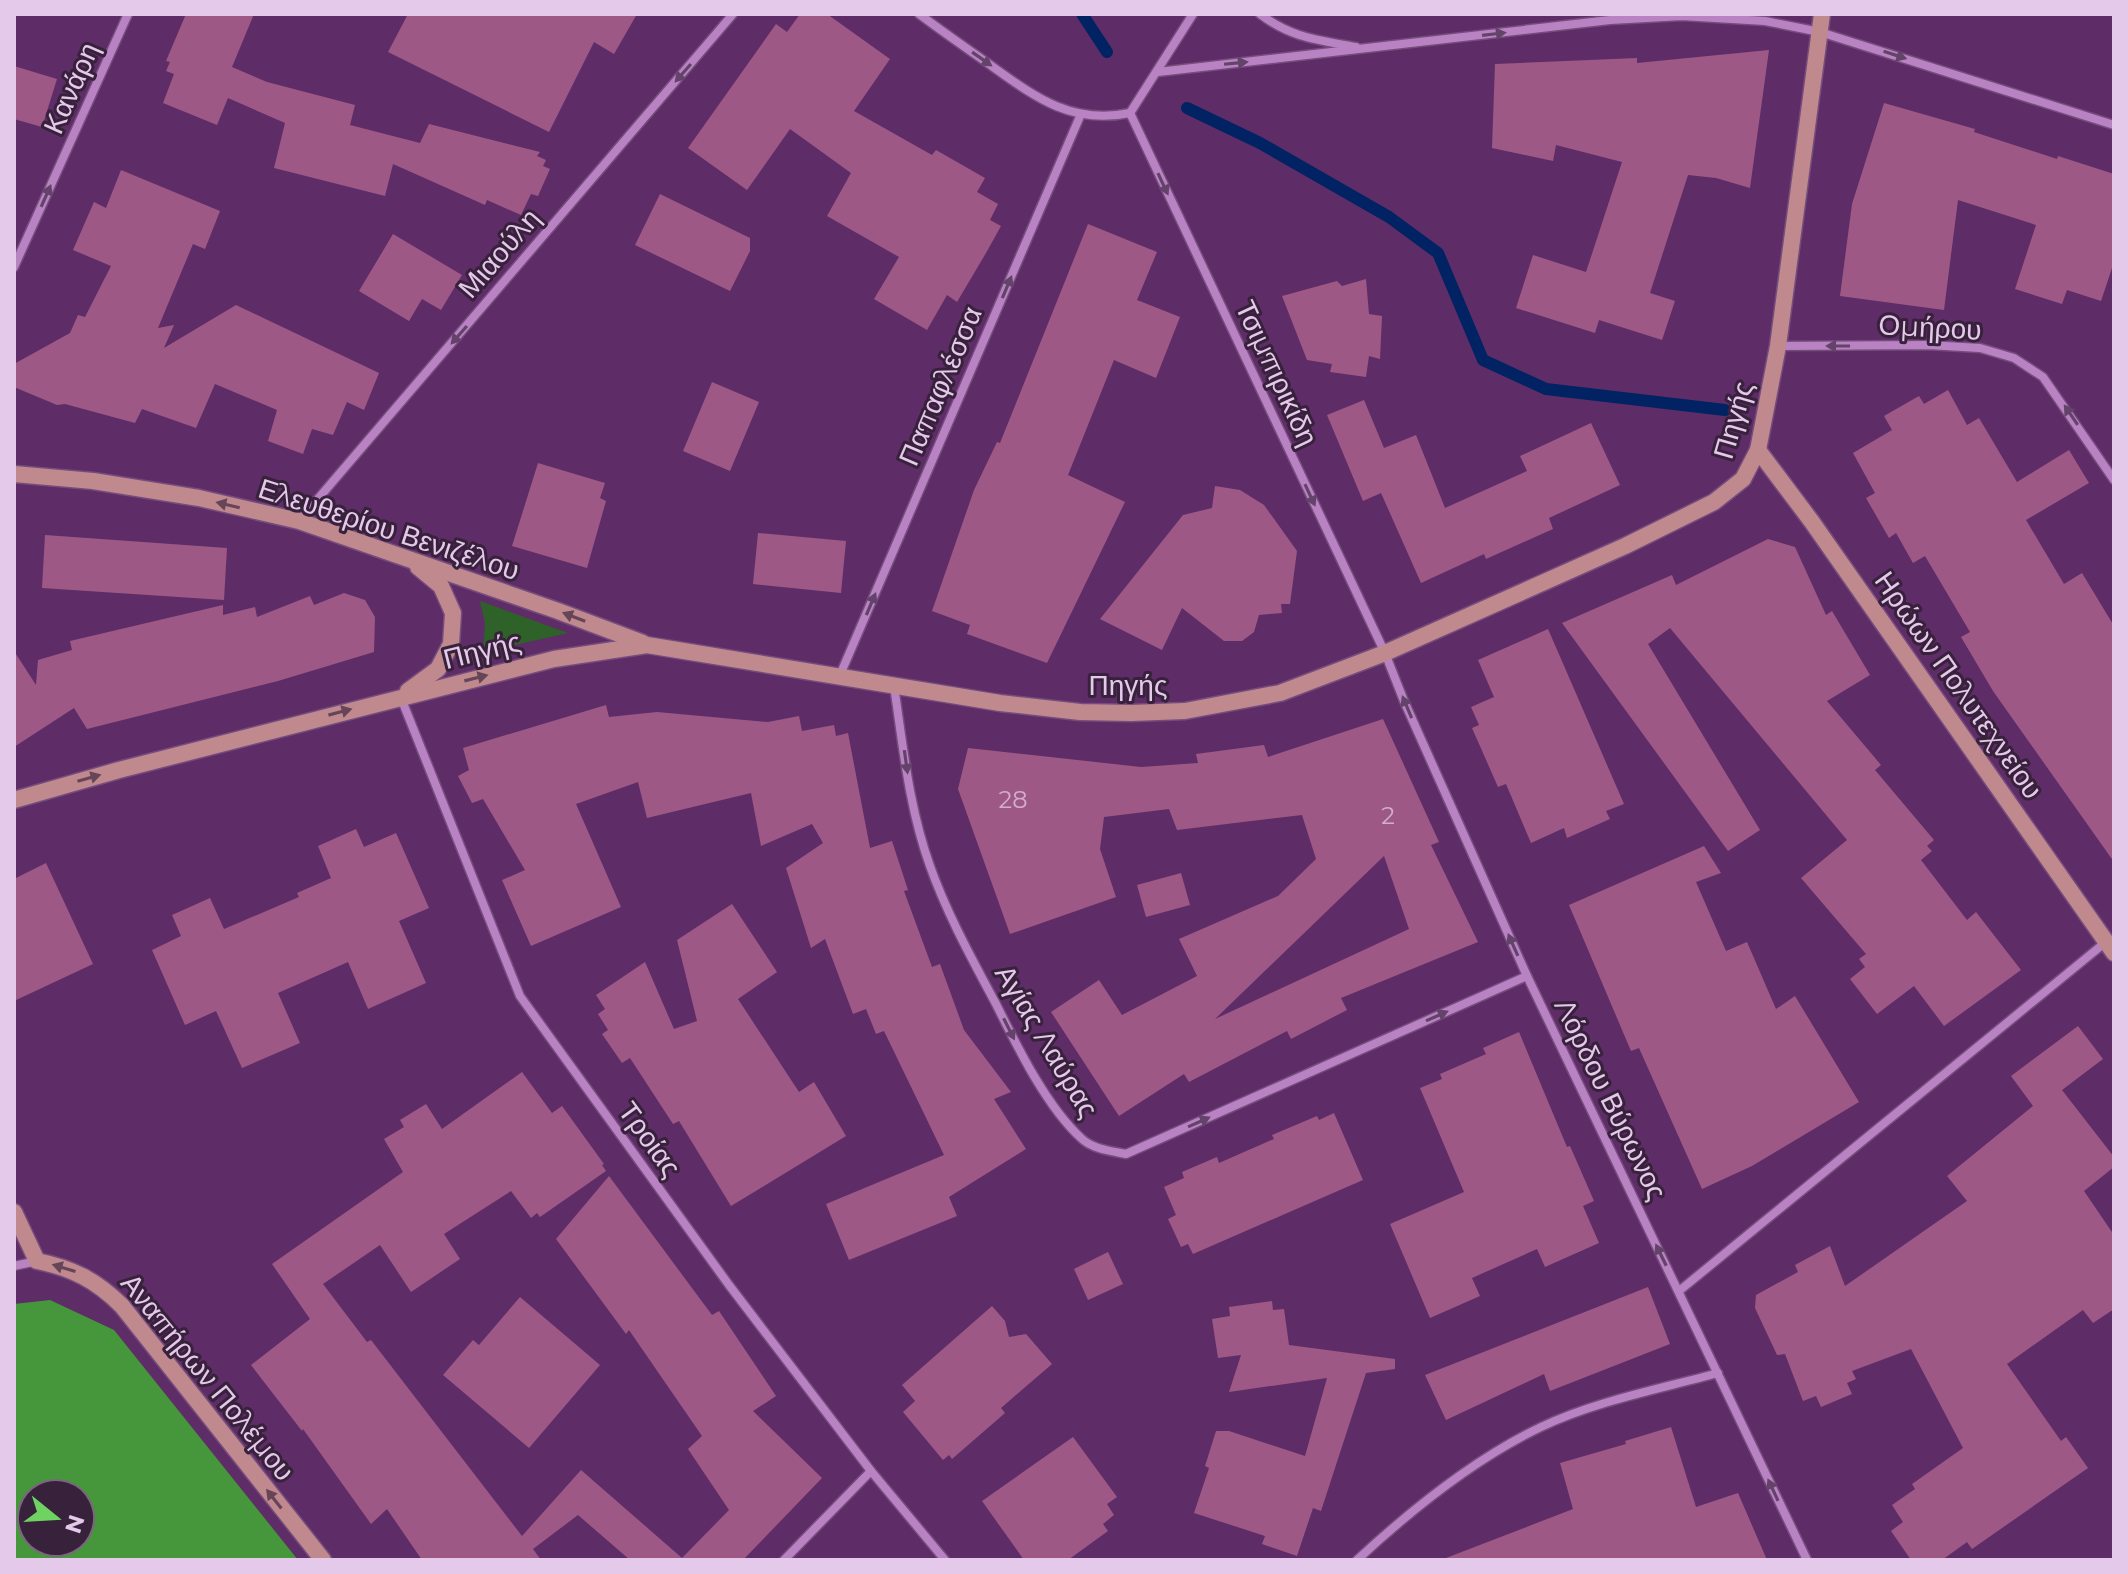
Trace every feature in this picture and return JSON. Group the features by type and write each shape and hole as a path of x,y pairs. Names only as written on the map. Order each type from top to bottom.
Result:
{"main road":[{"name":"Πηγής","path":"14,800 119,770 554,659 647,645 1080,712 1185,711 1280,693 1385,653 1625,546 1714,502 1743,479 1758,450 1778,346 1822,14"},
{"name":"Ηρώων Πολυτεχνείου","path":"1758,450 2111,947"},
{"name":"Ελευθερίου Βενιζέλου","path":"14,474 93,481 199,498 299,521 647,645"},
{"path":"400,697 438,669 451,644 453,613 441,586 410,560"},
{"path":"14,1212 37,1261"},
{"name":"Αναπήρων Πολέμου","path":"37,1261 64,1266 87,1277 114,1298 323,1560"}],"street":[{"name":"Κανάρη","path":"14,267 128,14"},
{"name":"Μιαούλη","path":"299,521 733,14"},
{"path":"919,14 1042,101 1081,114 1107,118 1130,113 1193,14"},
{"path":"1260,14 1279,29 1297,36 1364,49"},
{"path":"1158,72 1610,20 1682,16 1765,21 1820,32 2114,125"},
{"name":"Τσιμπιρικίδη","path":"1130,113 1385,653"},
{"name":"Παπαφλέσσα","path":"840,675 1081,114"},
{"name":"Ομήρου","path":"1778,346 1928,345 1980,348 2014,358 2043,377 2114,480"},
{"name":"Λόρδου Βύρωνος","path":"1385,653 1527,976 1807,1560"},
{"name":"Αγίας Λαύρας","path":"894,685 909,783 929,864 953,922 1018,1048 1063,1120 1083,1141 1126,1154 1527,976"},
{"name":"Τροίας","path":"400,697 520,996 729,1285 871,1471 945,1560"},
{"path":"1679,1291 2111,947"},
{"path":"14,1266 37,1261"},
{"path":"1357,1560 1415,1510 1497,1450 1544,1425 1599,1406 1718,1373"},
{"path":"784,1560 871,1471"}],"green space":[{"path":"480,601 568,633 483,652 485,623"},
{"path":"50,1300 114,1330 298,1560 14,1560 14,1304"}],"building":[{"path":"186,14 254,14 232,67 267,82 355,105 350,125 420,143 429,124 540,152 537,156 546,160 543,166 550,169 538,196 531,194 521,215 487,200 485,205 393,164 385,196 274,168 285,123 228,98 217,125 163,103 174,74 166,71 170,62 166,61"},
{"path":"408,14 637,14 614,54 594,42 549,132 388,52"},
{"path":"800,14 827,14 890,59 854,111 932,155 936,150 985,178 977,192 998,204 990,220 1001,226 986,253 957,302 947,295 927,330 874,299 899,257 827,216 851,173 790,129 747,190 688,148 776,24 787,32"},
{"path":"1769,50 1750,188 1716,178 1688,175 1650,293 1675,301 1662,340 1599,320 1595,333 1516,308 1533,255 1586,272 1622,162 1556,145 1553,161 1492,148 1495,64 1637,58 1637,63"},
{"path":"14,66 57,79 42,127 14,119"},
{"path":"1884,103 1975,129 1974,132 2057,159 2058,156 2114,174 2114,262 2101,301 2067,290 2062,304 2015,289 2036,225 1958,200 1944,310 1840,296 1852,204"},
{"path":"121,170 220,211 205,249 193,244 158,328 174,325 164,348 236,305 379,373 364,410 347,402 333,435 312,429 303,454 268,441 277,410 215,384 196,428 142,409 135,423 65,404 57,405 14,387 14,364 70,333 78,315 85,317 111,266 73,250 94,202 106,208"},
{"path":"660,194 750,238 750,251 730,291 635,245"},
{"path":"1088,224 1157,252 1137,300 1180,317 1156,378 1114,360 1068,475 1125,502 1047,663 967,634 970,625 932,611 974,490 997,442 1000,443"},
{"path":"393,234 462,275 441,310 422,299 409,321 359,291"},
{"path":"1366,279 1369,314 1382,316 1380,359 1369,356 1366,377 1330,372 1332,364 1307,360 1282,296 1337,281 1342,286"},
{"path":"712,382 759,402 730,471 683,451"},
{"path":"1948,390 1967,425 1979,418 2017,482 2069,450 2089,483 2026,520 2064,584 2082,573 2114,626 2114,862 1993,691 1961,637 1970,632 1925,556 1913,563 1896,533 1889,538 1866,498 1875,493 1853,453 1892,430 1884,416 1919,396 1924,404"},
{"path":"1364,400 1384,448 1416,435 1445,508 1527,471 1520,456 1591,423 1620,485 1549,518 1553,529 1486,559 1484,554 1421,583 1381,493 1363,501 1327,415"},
{"path":"538,463 605,483 600,498 606,501 587,568 512,546"},
{"path":"1215,486 1240,490 1264,505 1297,551 1290,604 1281,604 1282,613 1259,615 1254,632 1242,641 1224,641 1182,608 1162,650 1100,619 1183,515 1212,508"},
{"path":"758,533 846,541 841,593 753,584"},
{"path":"45,535 227,548 224,600 42,588"},
{"path":"1768,539 1795,547 1826,615 1832,611 1870,675 1827,701 1881,765 1875,770 1934,840 1927,846 1932,851 1921,860 1967,920 1976,912 2021,970 1944,1026 1914,986 1877,1014 1850,979 1865,967 1859,959 1866,954 1801,878 1847,840 1670,628 1648,644 1760,830 1728,851 1562,623 1672,575 1676,585"},
{"path":"344,593 365,600 375,617 374,652 278,681 87,729 74,708 14,747 14,651 36,685 38,660 72,650 70,641 223,605 223,615 255,607 257,617 310,596 314,605"},
{"path":"1548,629 1624,804 1606,811 1610,819 1567,838 1564,828 1531,843 1506,784 1498,787 1472,728 1479,725 1471,707 1494,697 1478,660"},
{"path":"606,705 609,717 657,712 768,722 799,716 802,731 834,725 836,736 848,733 870,848 892,841 908,890 904,891 932,967 940,964 964,1030 1011,1092 994,1099 1026,1149 949,1197 957,1216 849,1260 826,1204 944,1155 884,1031 876,1034 866,1009 853,1014 825,939 811,948 786,868 823,843 812,824 761,846 751,793 647,818 638,782 576,804 621,907 531,946 502,880 525,870 483,799 472,803 458,776 469,770 463,748"},
{"path":"1383,719 1439,842 1431,845 1478,942 1341,998 1347,1010 1291,1039 1287,1031 1189,1082 1184,1074 1119,1116 1051,1012 1099,980 1122,1015 1197,976 1179,939 1278,896 1316,859 1302,815 1177,830 1169,809 1104,817 1100,849 1116,897 1010,934 958,789 968,748 1141,767 1198,763 1196,754 1264,745 1268,757","holes":["1384,856 1409,929 1215,1019"]},
{"path":"356,829 364,847 396,833 429,908 399,921 426,983 368,1009 348,962 278,993 300,1043 242,1068 216,1011 185,1025 152,950 181,936 172,915 210,898 224,929 299,897 297,893 331,878 318,846"},
{"path":"1704,846 1721,873 1696,882 1726,951 1747,942 1776,1009 1795,996 1859,1102 1752,1166 1702,1189 1639,1048 1631,1051 1569,905"},
{"path":"46,863 93,964 14,1001 14,879"},
{"path":"1181,873 1190,905 1146,917 1137,885"},
{"path":"732,904 777,972 738,999 799,1092 814,1082 846,1136 731,1206 679,1121 673,1124 630,1058 622,1063 602,1034 608,1030 598,1014 605,1009 596,995 645,962 674,1029 697,1021 677,940"},
{"path":"2078,1026 2103,1059 2062,1090 2114,1157 2114,1167 2084,1191 2114,1235 2114,1309 2093,1323 2083,1310 2007,1364 2061,1441 2066,1437 2088,1468 1972,1549 1967,1542 1942,1560 1911,1560 1891,1531 1903,1522 1892,1505 1915,1489 1912,1484 1963,1448 1911,1349 1852,1371 1856,1379 1847,1383 1852,1394 1821,1407 1816,1396 1803,1401 1785,1354 1777,1355 1755,1308 1756,1295 1798,1272 1795,1265 1830,1246 1845,1286 1967,1201 1947,1176 2033,1106 2011,1076"},
{"path":"1519,1032 1567,1147 1570,1146 1594,1201 1583,1206 1599,1243 1545,1267 1537,1249 1472,1278 1480,1296 1430,1318 1390,1224 1464,1192 1420,1088 1442,1079 1440,1074 1486,1054 1483,1048"},
{"path":"522,1072 552,1113 562,1106 606,1171 540,1217 537,1213 531,1218 511,1191 444,1234 460,1259 411,1292 380,1245 323,1284 367,1342 371,1340 522,1536 581,1470 682,1558 729,1510 688,1449 702,1436 629,1330 626,1334 556,1239 609,1176 712,1315 719,1311 776,1396 753,1411 822,1478 743,1560 630,1560 578,1515 533,1549 541,1560 422,1560 387,1509 371,1524 303,1429 251,1365 310,1319 272,1264 403,1172 384,1139 404,1127 400,1120 426,1104 442,1129"},
{"path":"1334,1113 1363,1180 1193,1254 1188,1244 1181,1247 1168,1219 1176,1215 1164,1187 1184,1178 1182,1172 1217,1157 1219,1163 1274,1139 1272,1135 1317,1116 1319,1120"},
{"path":"1108,1252 1123,1284 1088,1300 1074,1269"},
{"path":"1648,1287 1670,1344 1550,1391 1544,1374 1446,1420 1425,1375"},
{"path":"520,1297 600,1365 529,1448 443,1375 473,1340 479,1345"},
{"path":"1272,1301 1273,1310 1284,1309 1289,1345 1395,1359 1395,1369 1366,1373 1321,1511 1313,1508 1297,1556 1262,1544 1265,1536 1194,1513 1209,1468 1205,1466 1216,1431 1229,1431 1305,1456 1327,1378 1229,1392 1241,1355 1218,1358 1212,1319 1230,1316 1229,1307"},
{"path":"992,1306 1005,1321 1009,1337 1026,1334 1052,1364 1001,1408 1005,1413 952,1459 949,1455 943,1460 903,1412 915,1401 902,1385"},
{"path":"1671,1427 1696,1507 1738,1493 1767,1560 1447,1560 1573,1509 1560,1463"},
{"path":"1073,1437 1117,1497 1107,1504 1114,1515 1103,1524 1108,1531 1068,1560 1024,1560 982,1501"}],"waterway":[{"path":"1082,14 1107,52"},
{"path":"1187,108 1260,143 1389,217 1438,253 1483,360 1546,389 1725,410"}]}
